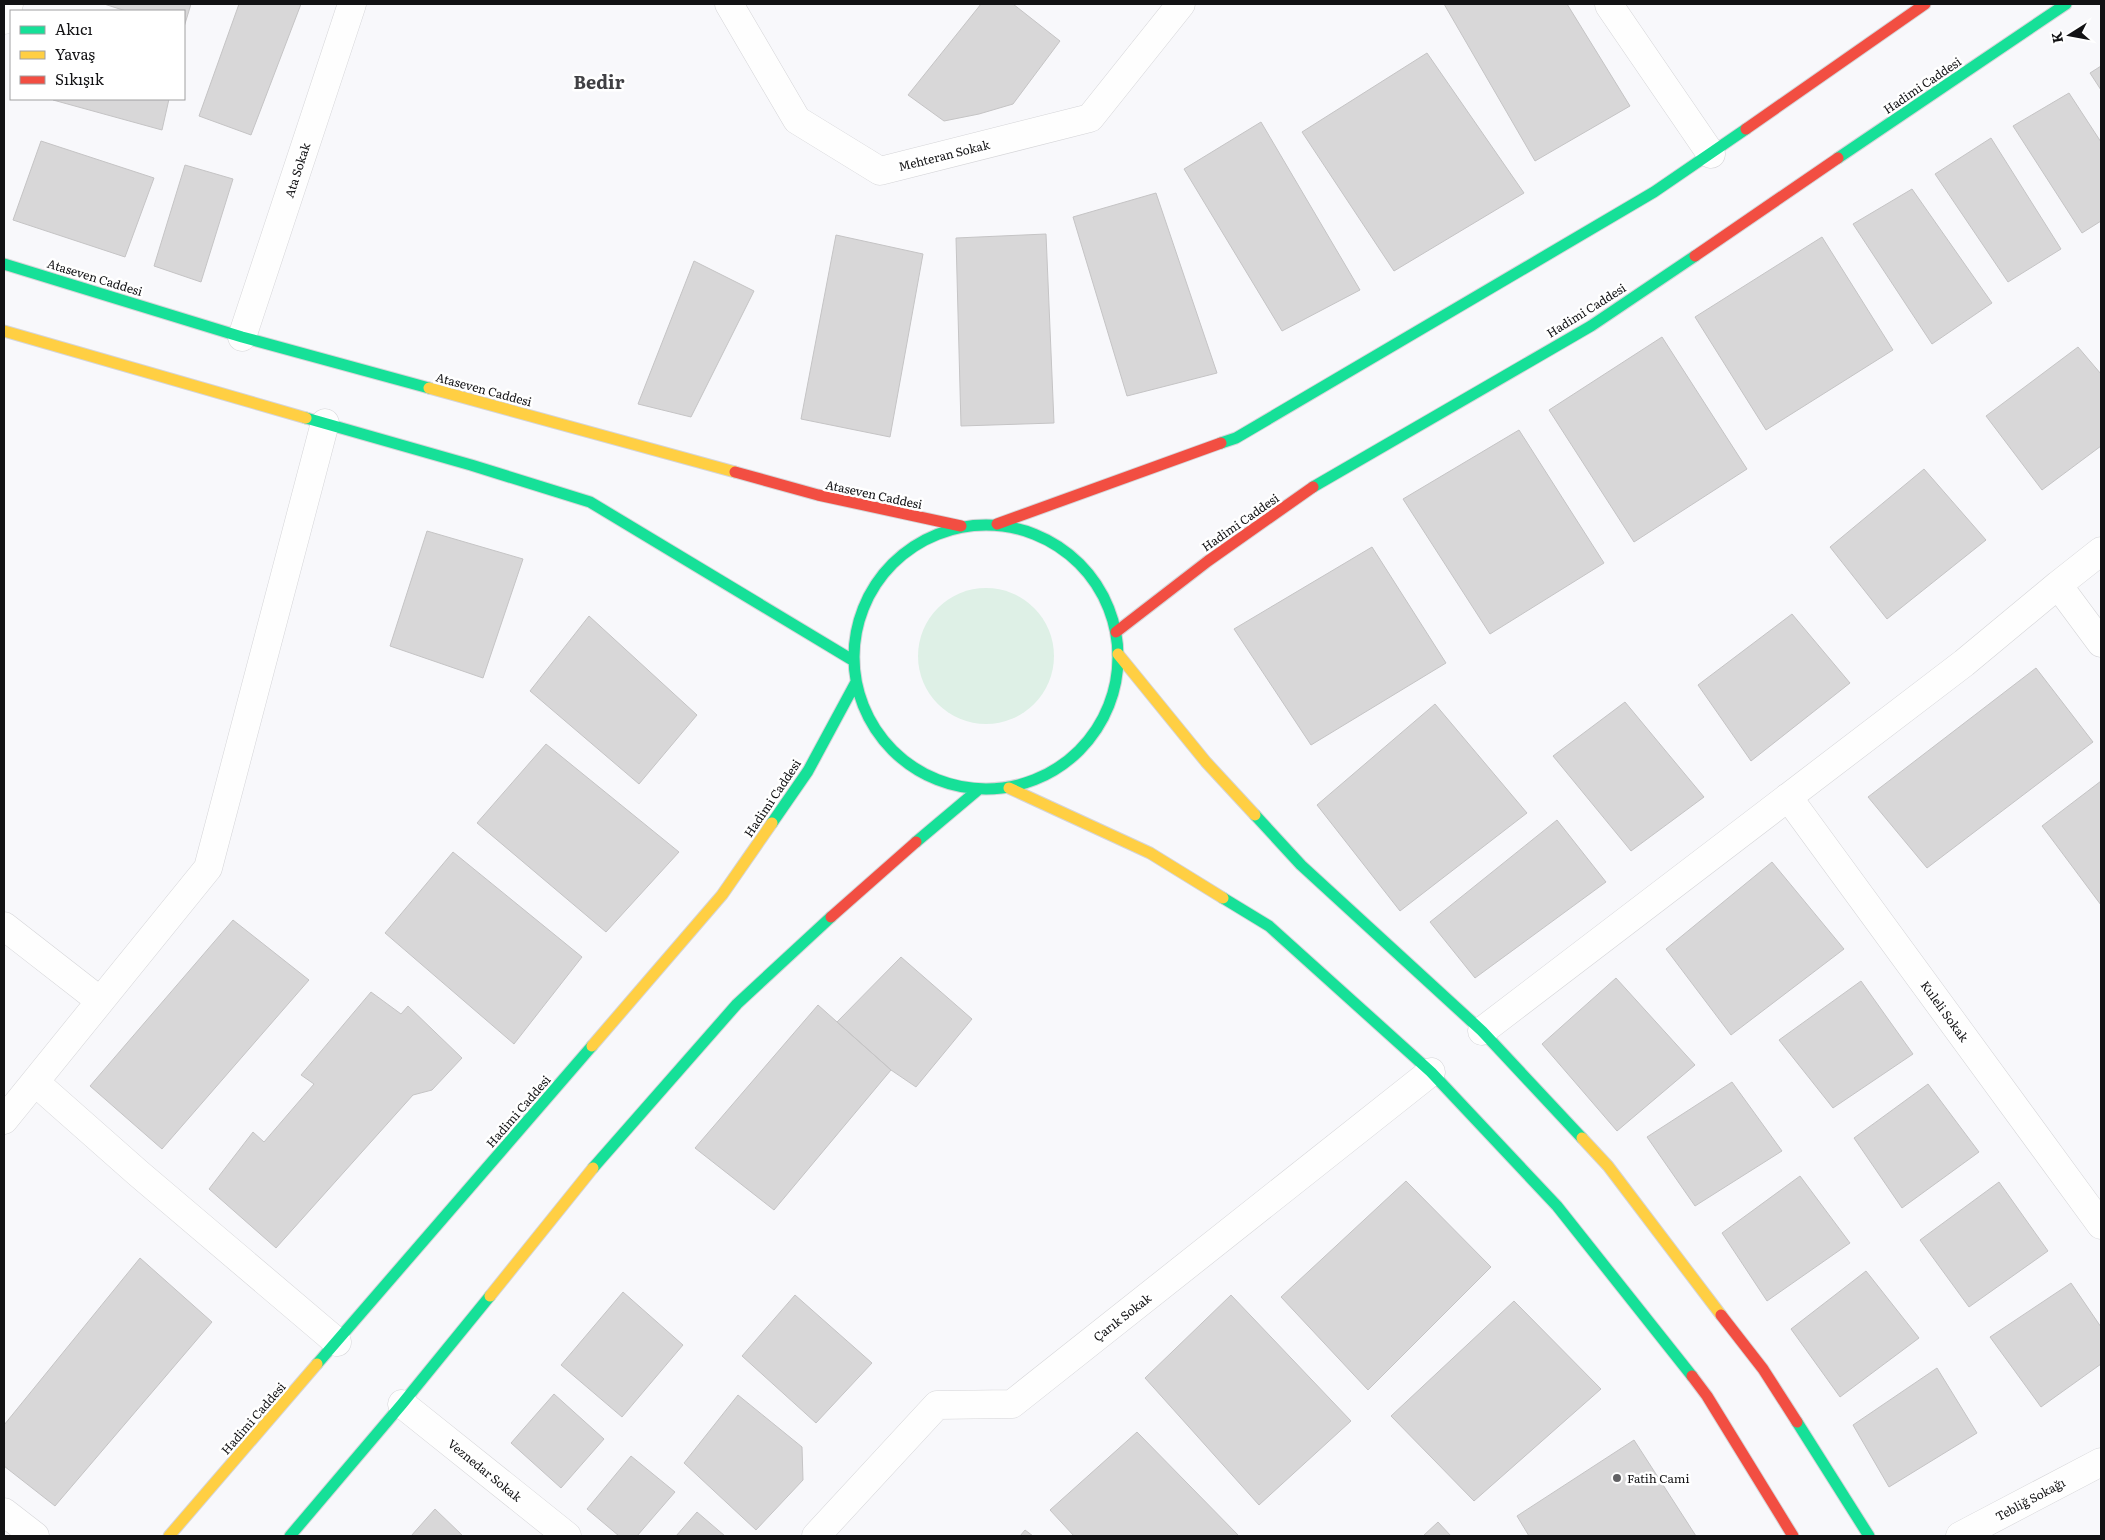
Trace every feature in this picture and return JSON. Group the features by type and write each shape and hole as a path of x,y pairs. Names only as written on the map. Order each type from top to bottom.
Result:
{"main road":[{"path":"997,524 1033,533 1071,556 1100,589 1116,632 1118,654 1114,693 1098,729 1071,758 1038,779 1009,788 978,789 936,780 899,757 871,723 856,682 854,661 858,624 872,590 895,560 925,539 961,526 997,524 1236,438 1654,192 1925,4"},
{"name":"Hadimi Caddesi","path":"1116,632 1208,561 1319,483 1590,326 2066,4"},
{"name":"Ataseven Caddesi","path":"4,264 242,337 818,495 961,526"},
{"path":"4,331 471,465 590,502 854,661"},
{"path":"1118,654 1206,762 1301,865 1482,1031 1614,1174 1763,1369 1869,1536"},
{"name":"Hadimi Caddesi","path":"170,1536 722,896 808,771 856,682"},
{"path":"1009,788 1150,853 1269,926 1431,1072 1557,1206 1707,1396 1793,1536"},
{"path":"290,1536 402,1404 613,1144 737,1004 873,878 978,789"}],"street":[{"path":"4,20 9,4"},
{"name":"Ata Sokak","path":"242,337 352,4"},
{"name":"Mehteran Sokak","path":"729,4 797,120 880,171 1090,118 1181,4"},
{"path":"1610,4 1711,154"},
{"path":"4,1120 99,1000 208,868 325,423"},
{"path":"1482,1031 1964,663 2101,551"},
{"path":"2058,585 2101,644"},
{"name":"Kuleli Sokak","path":"1788,797 2101,1225"},
{"path":"4,926 99,1000"},
{"name":"Çarık Sokak","path":"816,1536 937,1405 1012,1404 1431,1072"},
{"path":"35,1082 138,1173 337,1342"},
{"name":"Veznedar Sokak","path":"402,1404 567,1536"},
{"name":"Tebliğ Sokağı","path":"1960,1536 2101,1462"},
{"path":"4,1512 35,1536"}],"green space":[{"path":"986,588 1012,594 1034,608 1048,630 1054,656 1048,682 1034,704 1012,718 986,724 960,718 938,704 924,682 918,656 924,630 938,608 960,594"}],"building":[{"path":"104,4 191,4 185,24 185,10 123,10"},
{"path":"239,4 301,4 251,135 199,116"},
{"path":"981,4 1013,4 1060,41 1013,104 979,114 944,121 908,95"},
{"path":"1444,4 1567,4 1630,106 1535,161"},
{"path":"1427,53 1524,193 1394,271 1302,132"},
{"path":"2101,66 2101,90 2090,73"},
{"path":"2069,93 2101,142 2101,221 2082,233 2013,126"},
{"path":"53,100 169,100 162,130"},
{"path":"1261,122 1360,290 1282,331 1184,169"},
{"path":"1991,138 2061,249 2008,282 1935,174"},
{"path":"41,141 154,178 125,257 13,220"},
{"path":"185,165 233,179 201,282 154,266"},
{"path":"1912,189 1992,303 1932,344 1853,224"},
{"path":"1156,193 1217,373 1127,396 1073,217"},
{"path":"1046,234 1054,423 961,426 956,238"},
{"path":"836,235 923,254 890,437 801,419"},
{"path":"1822,237 1893,350 1766,430 1695,317"},
{"path":"694,261 754,291 691,417 638,404"},
{"path":"1662,337 1747,469 1634,542 1549,410"},
{"path":"2078,347 2101,374 2101,446 2042,490 1986,416"},
{"path":"1519,430 1604,563 1490,634 1403,499"},
{"path":"1924,469 1986,540 1887,619 1830,547"},
{"path":"427,531 523,559 483,678 390,646"},
{"path":"1372,547 1446,663 1311,745 1234,629"},
{"path":"1792,614 1850,683 1751,761 1698,685"},
{"path":"589,616 697,715 639,784 530,691"},
{"path":"2036,668 2093,742 1927,868 1868,797"},
{"path":"1625,702 1704,797 1631,851 1553,756"},
{"path":"1435,704 1527,813 1400,911 1317,805"},
{"path":"546,744 679,852 606,932 477,823"},
{"path":"2101,781 2101,905 2042,826"},
{"path":"1557,820 1606,882 1475,978 1430,922"},
{"path":"453,852 582,957 514,1044 385,933"},
{"path":"1772,862 1844,949 1731,1035 1666,949"},
{"path":"233,920 309,980 162,1149 90,1086"},
{"path":"901,957 972,1019 916,1087 891,1070 837,1022"},
{"path":"1616,978 1695,1065 1617,1131 1542,1044"},
{"path":"1861,981 1913,1054 1833,1108 1779,1040"},
{"path":"371,992 401,1014 408,1006 462,1058 432,1090 413,1095 276,1248 209,1189 253,1132 264,1142 314,1084 301,1075"},
{"path":"818,1005 891,1070 774,1210 695,1148"},
{"path":"1732,1082 1782,1151 1695,1206 1647,1137"},
{"path":"1928,1084 1979,1152 1902,1208 1854,1138"},
{"path":"1800,1176 1850,1243 1767,1301 1722,1233"},
{"path":"1406,1181 1491,1267 1368,1390 1281,1297"},
{"path":"1999,1182 2048,1251 1969,1307 1920,1240"},
{"path":"140,1258 212,1322 55,1506 4,1466 4,1425"},
{"path":"1866,1271 1919,1338 1840,1397 1791,1329"},
{"path":"2071,1283 2101,1327 2101,1364 2041,1407 1990,1337"},
{"path":"623,1292 683,1345 622,1417 561,1365"},
{"path":"795,1295 872,1363 816,1423 742,1356"},
{"path":"1231,1295 1351,1421 1259,1505 1145,1378"},
{"path":"1514,1301 1601,1389 1474,1501 1391,1416"},
{"path":"1937,1368 1977,1433 1889,1487 1853,1425"},
{"path":"554,1394 604,1439 561,1488 511,1443"},
{"path":"738,1395 802,1447 803,1480 756,1530 684,1463"},
{"path":"1137,1432 1239,1536 1074,1536 1050,1510"},
{"name":"Fatih Cami","path":"1634,1440 1696,1536 1529,1536 1517,1516"},
{"path":"631,1456 675,1492 637,1536 619,1536 587,1509"},
{"path":"435,1509 463,1536 411,1536"},
{"path":"697,1512 725,1536 676,1536"},
{"path":"1438,1522 1451,1536 1423,1536"},
{"path":"1025,1530 1033,1536 1020,1536"}],"traffic: fast":[{"path":"1838,158 2066,4"},
{"path":"1221,443 1236,438 1654,192 1746,129"},
{"path":"1313,487 1591,326 1695,256"},
{"path":"4,264 242,337 429,388"},
{"path":"306,418 471,465 590,502 854,661"},
{"path":"986,525 1012,528 1036,535 1059,548 1079,564 1095,584 1108,607 1115,631 1118,657 1115,683 1108,707 1095,730 1079,750 1059,766 1036,779 1012,786 986,789 960,786 936,779 913,766 893,750 877,730 864,707 857,683 854,657 857,631 864,607 877,584 893,564 913,548 936,535 960,528 986,525"},
{"path":"772,823 808,771 856,682"},
{"path":"916,842 979,789"},
{"path":"1255,815 1301,865 1482,1031 1582,1138"},
{"path":"1223,898 1269,926 1431,1072 1557,1206 1692,1376"},
{"path":"593,1168 737,1004 831,917"},
{"path":"317,1364 592,1046"},
{"path":"290,1536 402,1404 490,1296"},
{"path":"1797,1422 1869,1536"}],"traffic: slow":[{"path":"4,331 306,418"},
{"path":"429,388 735,472"},
{"path":"1118,654 1206,762 1255,815"},
{"path":"1009,788 1150,853 1223,898"},
{"path":"592,1046 722,895 772,823"},
{"path":"1582,1138 1608,1166 1721,1315"},
{"path":"490,1296 593,1168"},
{"path":"169,1536 317,1364"}],"traffic: jam":[{"path":"1746,129 1925,4"},
{"path":"1695,256 1838,158"},
{"path":"997,524 1221,443"},
{"path":"735,472 818,495 961,526"},
{"path":"1116,632 1208,561 1313,487"},
{"path":"831,917 916,842"},
{"path":"1721,1315 1763,1369 1797,1422"},
{"path":"1692,1376 1707,1396 1793,1536"}],"place":[{"name":"Fatih Cami","path":"1617,1478"}],"district":[{"name":"Bedir","path":"599,81"}]}
